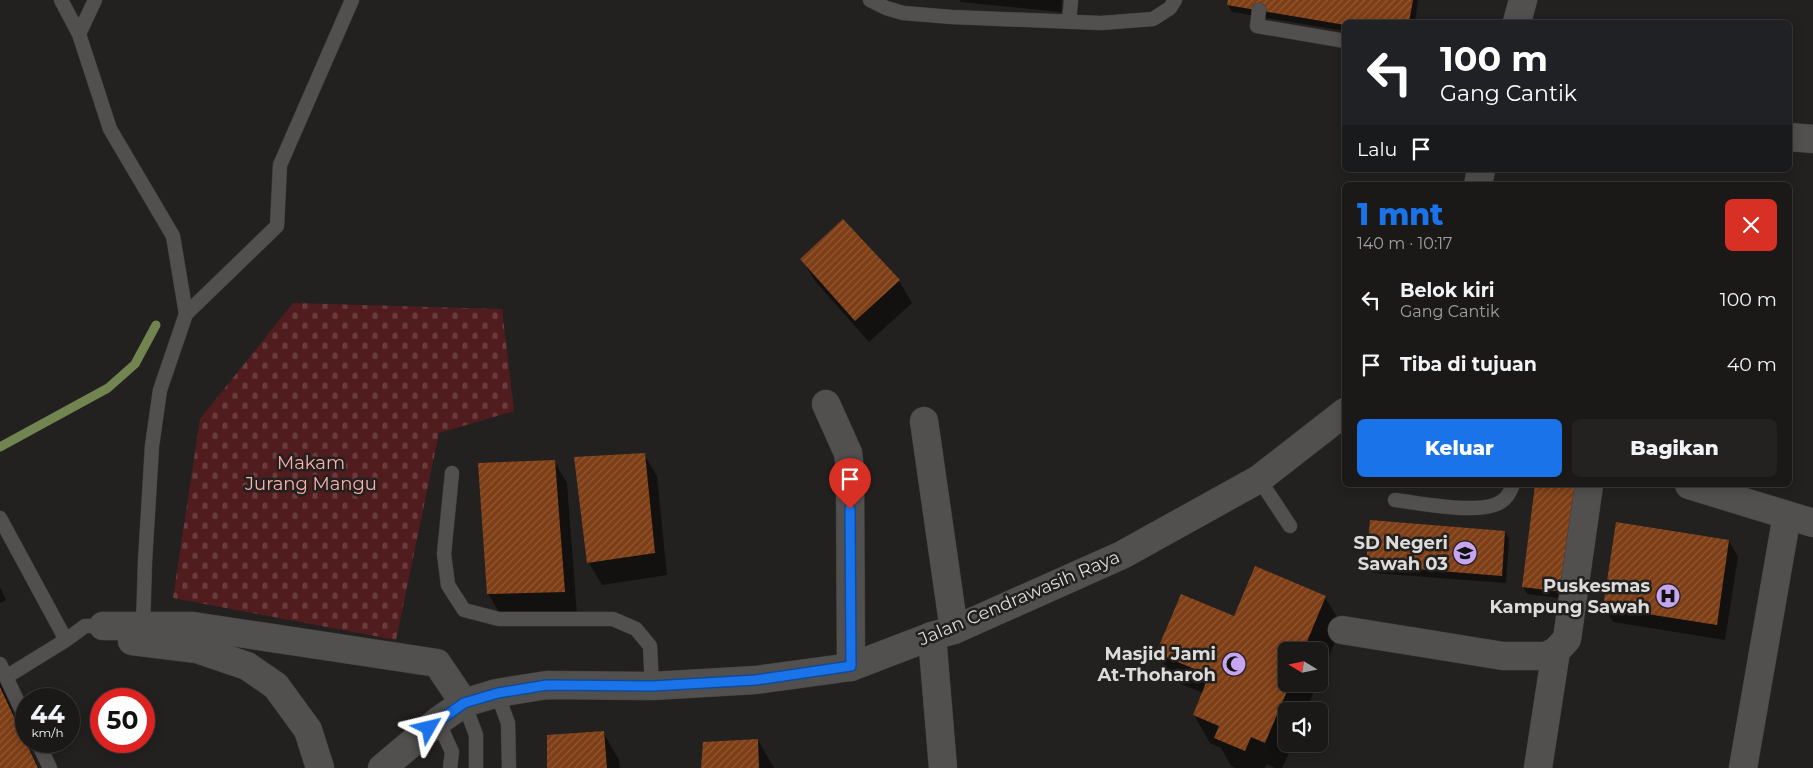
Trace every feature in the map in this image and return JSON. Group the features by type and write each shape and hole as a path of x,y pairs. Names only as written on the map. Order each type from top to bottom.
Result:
{"street":[{"path":"1518,20 1523,0"},
{"path":"1792,137 1813,139"},
{"path":"826,404 848,453 850,469 851,666"},
{"name":"Jalan Cendrawasih Raya","path":"382,768 438,721 464,703 498,693 547,685 652,686 756,680 851,666 943,633 1122,555 1259,479 1342,414"},
{"path":"924,421 943,633 943,768"},
{"path":"1342,630 1502,656 1546,656 1556,651 1567,638 1589,487"},
{"path":"1695,487 1813,524"},
{"path":"1743,768 1787,515"},
{"path":"103,626 193,626 437,663 464,703"},
{"path":"103,626 121,639 197,649 247,666 276,686 308,730 320,768"},
{"path":"1538,768 1556,651"}],"lane":[{"path":"61,0 79,34 110,129 173,236 186,314"},
{"path":"79,34 95,0"},
{"path":"143,626 152,446 160,390 186,314 277,226 280,165 352,0"},
{"path":"870,0 886,8 903,13 952,17 1101,23 1153,19 1170,8 1175,0"},
{"path":"1069,22 1071,0"},
{"path":"1259,10 1257,26 1342,40"},
{"path":"452,473 444,554 448,585 464,610 499,619 614,619 636,629 650,646 652,686"},
{"path":"1259,479 1290,526"},
{"path":"1395,500 1474,509 1491,506 1503,500 1512,487"},
{"path":"0,518 66,640"},
{"path":"15,696 3,670 66,640 85,626 103,626"},
{"path":"498,693 508,723 509,768"},
{"path":"464,703 476,735 476,768"},
{"path":"438,721 452,752 450,768"},
{"path":"43,753 50,768"}],"green space":[{"name":"Makam Jurang Mangu","path":"293,303 502,309 514,411 439,433 396,640 173,598 200,419"}],"building":[{"path":"1228,0 1413,0 1409,20 1342,20 1342,24 1227,5"},
{"path":"843,219 900,280 855,321 800,259"},
{"path":"645,453 655,553 587,563 574,457"},
{"path":"555,460 565,592 487,594 478,463"},
{"path":"1535,487 1578,487 1564,592 1522,587"},
{"path":"1370,520 1505,531 1502,576 1366,565"},
{"path":"1616,522 1729,540 1717,625 1603,607"},
{"name":"Masjid Jami At-Thoharoh","path":"1255,566 1326,596 1307,642 1278,642 1278,692 1287,692 1282,702 1278,702 1278,712 1265,743 1251,737 1245,751 1214,738 1219,726 1193,715 1209,675 1156,653 1181,594 1234,616"},
{"path":"0,687 15,719 15,753 31,753 38,768 0,768"},
{"path":"604,731 607,768 547,768 547,735"},
{"path":"758,739 759,768 701,768 703,742"}],"waterway":[{"path":"0,447 108,388 135,364 156,325"}],"place":[{"name":"SD Negeri Sawah 03","path":"1465,553"},
{"name":"Puskesmas Kampung Sawah","path":"1668,596"},
{"name":"Masjid Jami At-Thoharoh","path":"1234,664"}],"route":[{"path":"429,728 464,703 498,693 547,685 652,686 756,680 851,666 850,509"}]}
